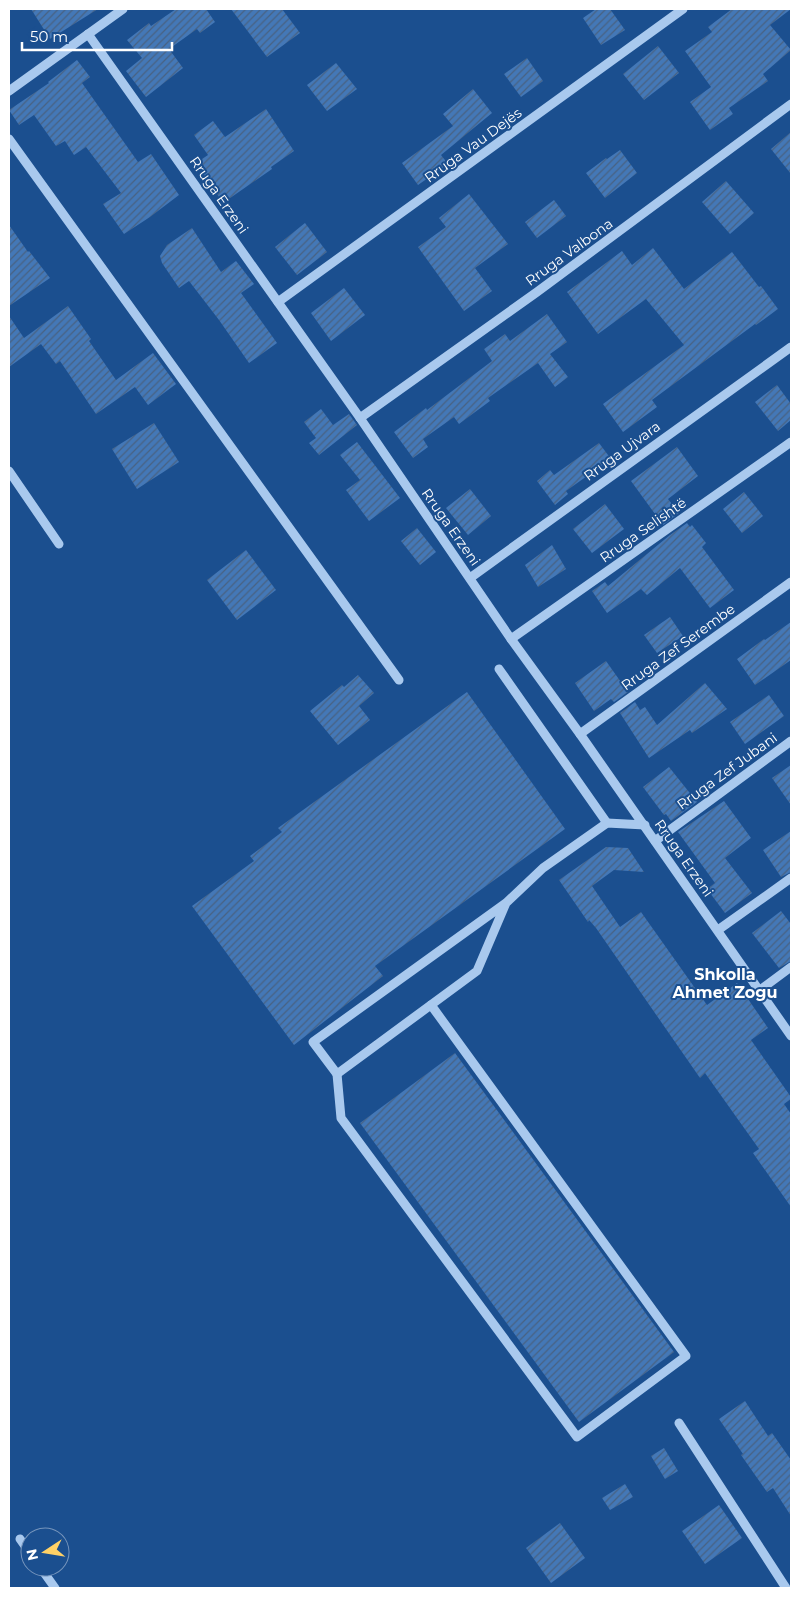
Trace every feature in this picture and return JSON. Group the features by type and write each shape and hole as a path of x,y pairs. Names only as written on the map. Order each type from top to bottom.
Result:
{"street":[{"path":"9,91 123,9"},
{"name":"Rruga Vau Dejës","path":"278,302 683,9"},
{"name":"Rruga Erzeni","path":"88,34 360,418 511,639 645,825 791,1036"},
{"name":"Rruga Valbona","path":"360,418 545,286 791,104"},
{"path":"9,139 399,680"},
{"name":"Rruga Ujvara","path":"470,578 791,347"},
{"name":"Rruga Selishtë","path":"511,639 791,442"},
{"path":"9,471 60,544"},
{"name":"Rruga Zef Serembe","path":"580,734 791,582"},
{"path":"499,669 607,823"},
{"name":"Rruga Zef Jubani","path":"655,841 791,741"},
{"path":"431,1005 686,1356 577,1437 341,1118 336,1074 313,1042 506,903 543,868 607,823 645,825"},
{"path":"718,930 791,878"},
{"path":"336,1074 476,971 506,903"},
{"path":"760,990 791,967"},
{"path":"678,1422 786,1588"},
{"path":"47,1577 55,1588"}],"building":[{"path":"31,9 98,9 50,39"},
{"path":"176,9 206,9 215,22 200,33 197,29 169,49 183,68 146,97 126,71 142,58 127,40 149,23 151,26"},
{"path":"231,9 282,9 300,33 267,57"},
{"path":"596,9 610,9 625,30 601,45 583,18"},
{"path":"732,9 791,9 770,25 791,50 763,74 768,81 729,108 733,114 710,130 690,102 711,87 685,51 712,32 708,27"},
{"path":"658,46 679,73 644,100 623,74"},
{"path":"527,58 543,81 521,97 504,74"},
{"path":"77,60 90,77 82,83 138,162 151,154 179,195 124,234 103,204 121,193 86,147 74,155 65,141 56,146 34,115 19,125 9,110 49,83"},
{"path":"336,63 357,89 327,111 307,85"},
{"path":"473,89 492,113 441,155 448,164 418,185 402,163 453,126 443,114"},
{"path":"266,109 294,151 271,167 272,169 223,203 196,163 208,155 194,135 213,121 225,137"},
{"path":"791,132 791,174 771,149"},
{"path":"620,150 637,173 605,198 586,173"},
{"path":"726,181 754,213 730,234 702,202"},
{"path":"469,194 508,244 475,268 492,291 464,311 418,247 446,227 439,218"},
{"path":"554,200 566,216 537,238 525,222"},
{"path":"305,223 327,252 297,275 275,247"},
{"path":"9,225 50,278 9,306"},
{"path":"192,228 221,272 236,261 254,284 241,293 277,343 249,363 189,281 179,288 162,263 160,256 167,245"},
{"path":"653,248 684,289 732,252 778,309 652,400 657,407 623,432 603,404 684,345 646,299 598,334 567,292 622,251 632,265"},
{"path":"344,288 365,315 331,341 311,313"},
{"path":"68,306 116,380 153,353 176,384 148,405 135,387 96,414 60,361 56,364 41,344 9,367 9,316 24,338"},
{"path":"547,314 567,342 550,354 568,377 555,387 538,363 488,398 490,401 459,424 454,417 423,439 428,447 413,458 394,432 426,408 427,410 492,361 484,349 505,334 510,341"},
{"path":"777,385 791,404 791,420 778,431 755,402"},
{"path":"321,409 333,425 349,414 357,425 319,455 309,443 316,438 304,422"},
{"path":"154,423 179,462 137,489 112,449"},
{"path":"357,442 400,498 369,521 346,490 360,480 340,455"},
{"path":"599,443 611,459 566,491 568,494 555,505 537,481 550,470 554,475"},
{"path":"677,447 698,476 668,499 679,513 663,525 631,481"},
{"path":"470,489 491,516 468,535 446,508"},
{"path":"744,492 763,516 742,533 723,509"},
{"path":"605,504 624,529 592,553 573,529"},
{"path":"687,523 690,527 692,525 706,543 702,547 734,590 710,608 680,568 647,595 641,589 607,613 592,591 605,582 608,586"},
{"path":"417,528 436,552 420,565 401,541"},
{"path":"552,545 566,569 538,587 525,565"},
{"path":"246,550 276,590 237,620 207,580"},
{"path":"670,617 683,636 657,653 644,635"},
{"path":"791,622 791,660 755,685 737,659"},
{"path":"606,661 628,692 614,702 611,699 594,711 575,683"},
{"path":"358,675 374,693 359,706 370,720 338,745 310,711 342,685 344,687"},
{"path":"705,683 727,709 692,733 690,730 649,758 620,713 635,702 640,710 645,707 657,725"},
{"path":"467,692 565,829 375,966 383,976 294,1045 192,906 254,861 250,856 282,832 278,828"},
{"path":"769,695 784,716 745,744 730,722"},
{"path":"791,765 791,805 772,778"},
{"path":"669,767 697,802 671,821 666,814 664,815 643,787"},
{"path":"724,801 751,838 725,858 752,893 725,913 707,889 715,883 678,832"},
{"path":"791,831 791,872 781,877 763,850"},
{"path":"606,847 628,848 644,872 614,870 592,886 620,927 641,912 707,1005 737,983 768,1028 751,1040 791,1097 784,1104 791,1114 791,1207 753,1153 759,1149 705,1073 700,1078 596,928 589,920 588,922 559,880"},
{"path":"781,911 791,924 791,961 779,968 752,933"},
{"path":"455,1053 674,1352 579,1422 360,1123"},
{"path":"745,1401 768,1436 772,1433 791,1460 791,1516 773,1488 767,1492 719,1419"},
{"path":"664,1448 678,1471 665,1479 651,1456"},
{"path":"625,1484 633,1497 610,1510 602,1498"},
{"path":"719,1505 742,1538 705,1564 682,1531"},
{"path":"560,1523 585,1558 551,1583 526,1548"}],"district":[{"name":"Shkolla Ahmet Zogu","path":"725,983"}]}
